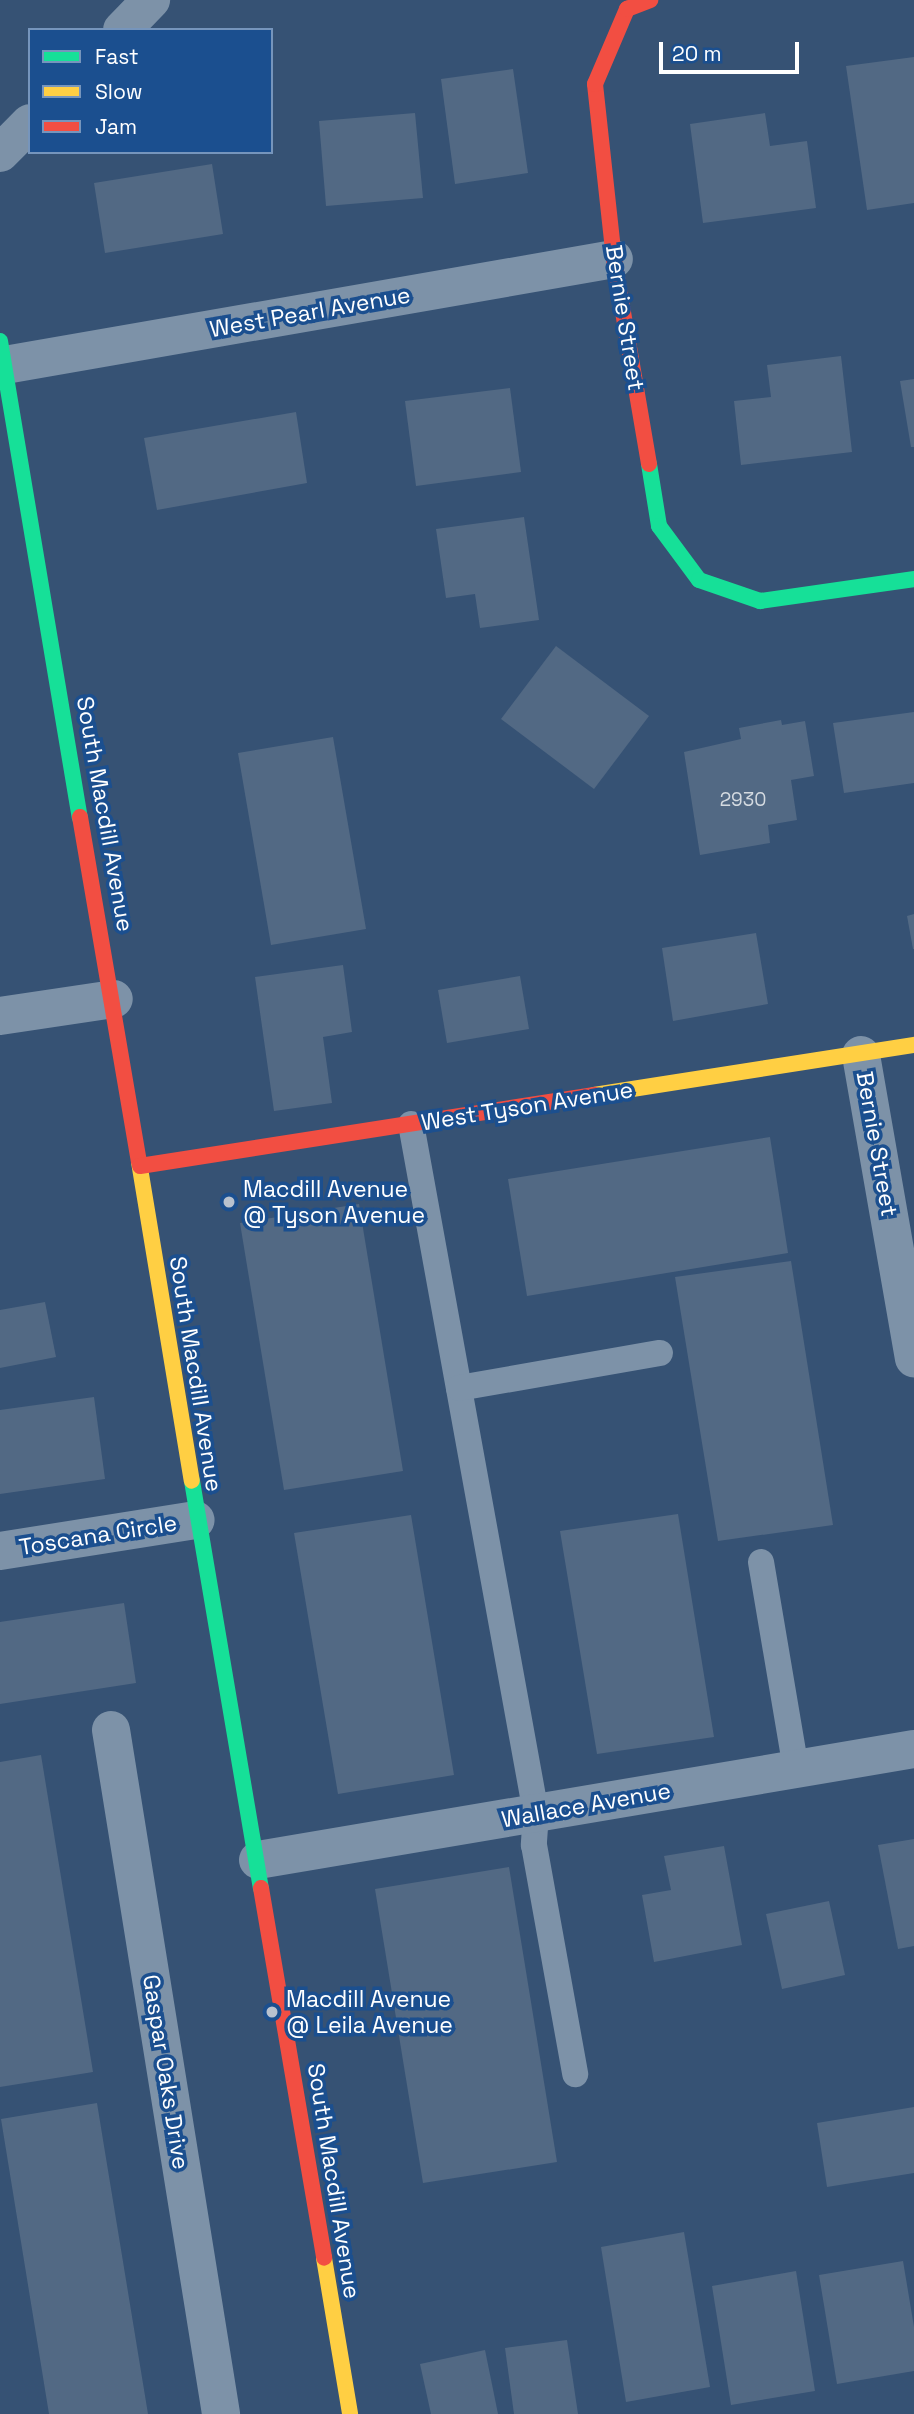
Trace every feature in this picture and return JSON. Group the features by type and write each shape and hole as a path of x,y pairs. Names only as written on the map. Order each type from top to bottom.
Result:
{"street":[{"path":"124,28 151,0"},
{"name":"Bernie Street","path":"650,0 627,9 595,84 614,259 660,526 699,580 760,601 914,579"},
{"path":"0,153 28,125"},
{"name":"West Pearl Avenue","path":"2,353 614,259"},
{"name":"South Macdill Avenue","path":"2,353 114,999 196,1520 258,1860 350,2414"},
{"path":"0,1016 114,999"},
{"name":"West Tyson Avenue","path":"140,1166 914,1045"},
{"name":"Bernie Street","path":"861,1055 914,1358"},
{"name":"Toscana Circle","path":"0,1551 196,1520"},
{"name":"Gaspar Oaks Drive","path":"111,1730 221,2414"},
{"name":"Wallace Avenue","path":"258,1860 914,1749"}],"lane":[{"path":"411,1124 536,1813 534,1845 575,2074"},
{"path":"459,1388 660,1353"},
{"path":"761,1562 796,1769"}],"building":[{"path":"914,57 914,203 867,210 846,66"},
{"path":"513,69 528,173 455,184 441,79"},
{"path":"415,113 423,198 326,206 319,121"},
{"path":"765,113 770,146 807,141 816,208 703,223 690,124"},
{"path":"212,164 223,234 105,253 94,183"},
{"path":"841,356 852,452 741,465 734,401 771,397 767,365"},
{"path":"914,379 914,447 911,447 900,381"},
{"path":"510,388 521,472 416,486 405,401"},
{"path":"296,412 307,483 157,510 144,438"},
{"path":"524,517 539,620 480,628 475,594 446,598 436,529"},
{"path":"556,646 649,716 594,789 501,719"},
{"path":"914,712 914,783 844,793 833,723"},
{"path":"781,720 782,725 805,721 814,776 791,780 797,820 768,825 770,843 700,855 684,752 741,739 739,728"},
{"path":"333,737 366,929 271,945 238,753"},
{"path":"914,914 914,949 913,949 907,916"},
{"path":"756,933 768,1004 673,1021 662,948"},
{"path":"343,965 352,1032 323,1037 332,1103 274,1111 255,977"},
{"path":"520,976 529,1029 447,1043 438,990"},
{"path":"770,1137 788,1253 527,1296 508,1179"},
{"path":"359,1204 403,1471 284,1490 240,1223"},
{"path":"791,1261 833,1525 718,1541 675,1277"},
{"path":"45,1302 56,1357 0,1368 0,1310"},
{"path":"94,1397 105,1479 0,1494 0,1410"},
{"path":"678,1514 714,1737 597,1754 560,1531"},
{"path":"411,1515 454,1775 338,1794 294,1533"},
{"path":"124,1603 136,1683 0,1704 0,1622"},
{"path":"41,1755 93,2072 0,2087 0,1762"},
{"path":"914,1839 914,1946 898,1949 878,1845"},
{"path":"724,1846 742,1945 654,1962 642,1895 671,1890 664,1856"},
{"path":"509,1867 557,2162 423,2183 375,1889"},
{"path":"829,1901 845,1975 782,1989 766,1914"},
{"path":"97,2103 148,2414 49,2414 1,2119"},
{"path":"914,2107 914,2173 827,2187 817,2123"},
{"path":"684,2232 710,2387 626,2402 601,2247"},
{"path":"903,2261 914,2327 914,2371 837,2384 819,2275"},
{"path":"796,2271 815,2391 731,2405 712,2286"},
{"path":"567,2340 578,2414 514,2414 505,2348"},
{"path":"485,2350 498,2414 431,2414 420,2364"}],"traffic: fast":[{"path":"0,341 80,817"},
{"path":"649,464 659,526 699,580 760,601 914,579"},
{"path":"192,1481 261,1888"}],"traffic: slow":[{"path":"594,1095 914,1045"},
{"path":"139,1162 192,1481"},
{"path":"324,2258 350,2414"}],"traffic: jam":[{"path":"649,464 614,259 595,84 627,9 650,0"},
{"path":"80,817 139,1162"},
{"path":"140,1166 594,1095"},
{"path":"261,1888 324,2258"}],"place":[{"name":"Macdill Avenue @ Tyson Avenue","path":"229,1202"},
{"name":"Macdill Avenue @ Leila Avenue","path":"272,2012"}]}
